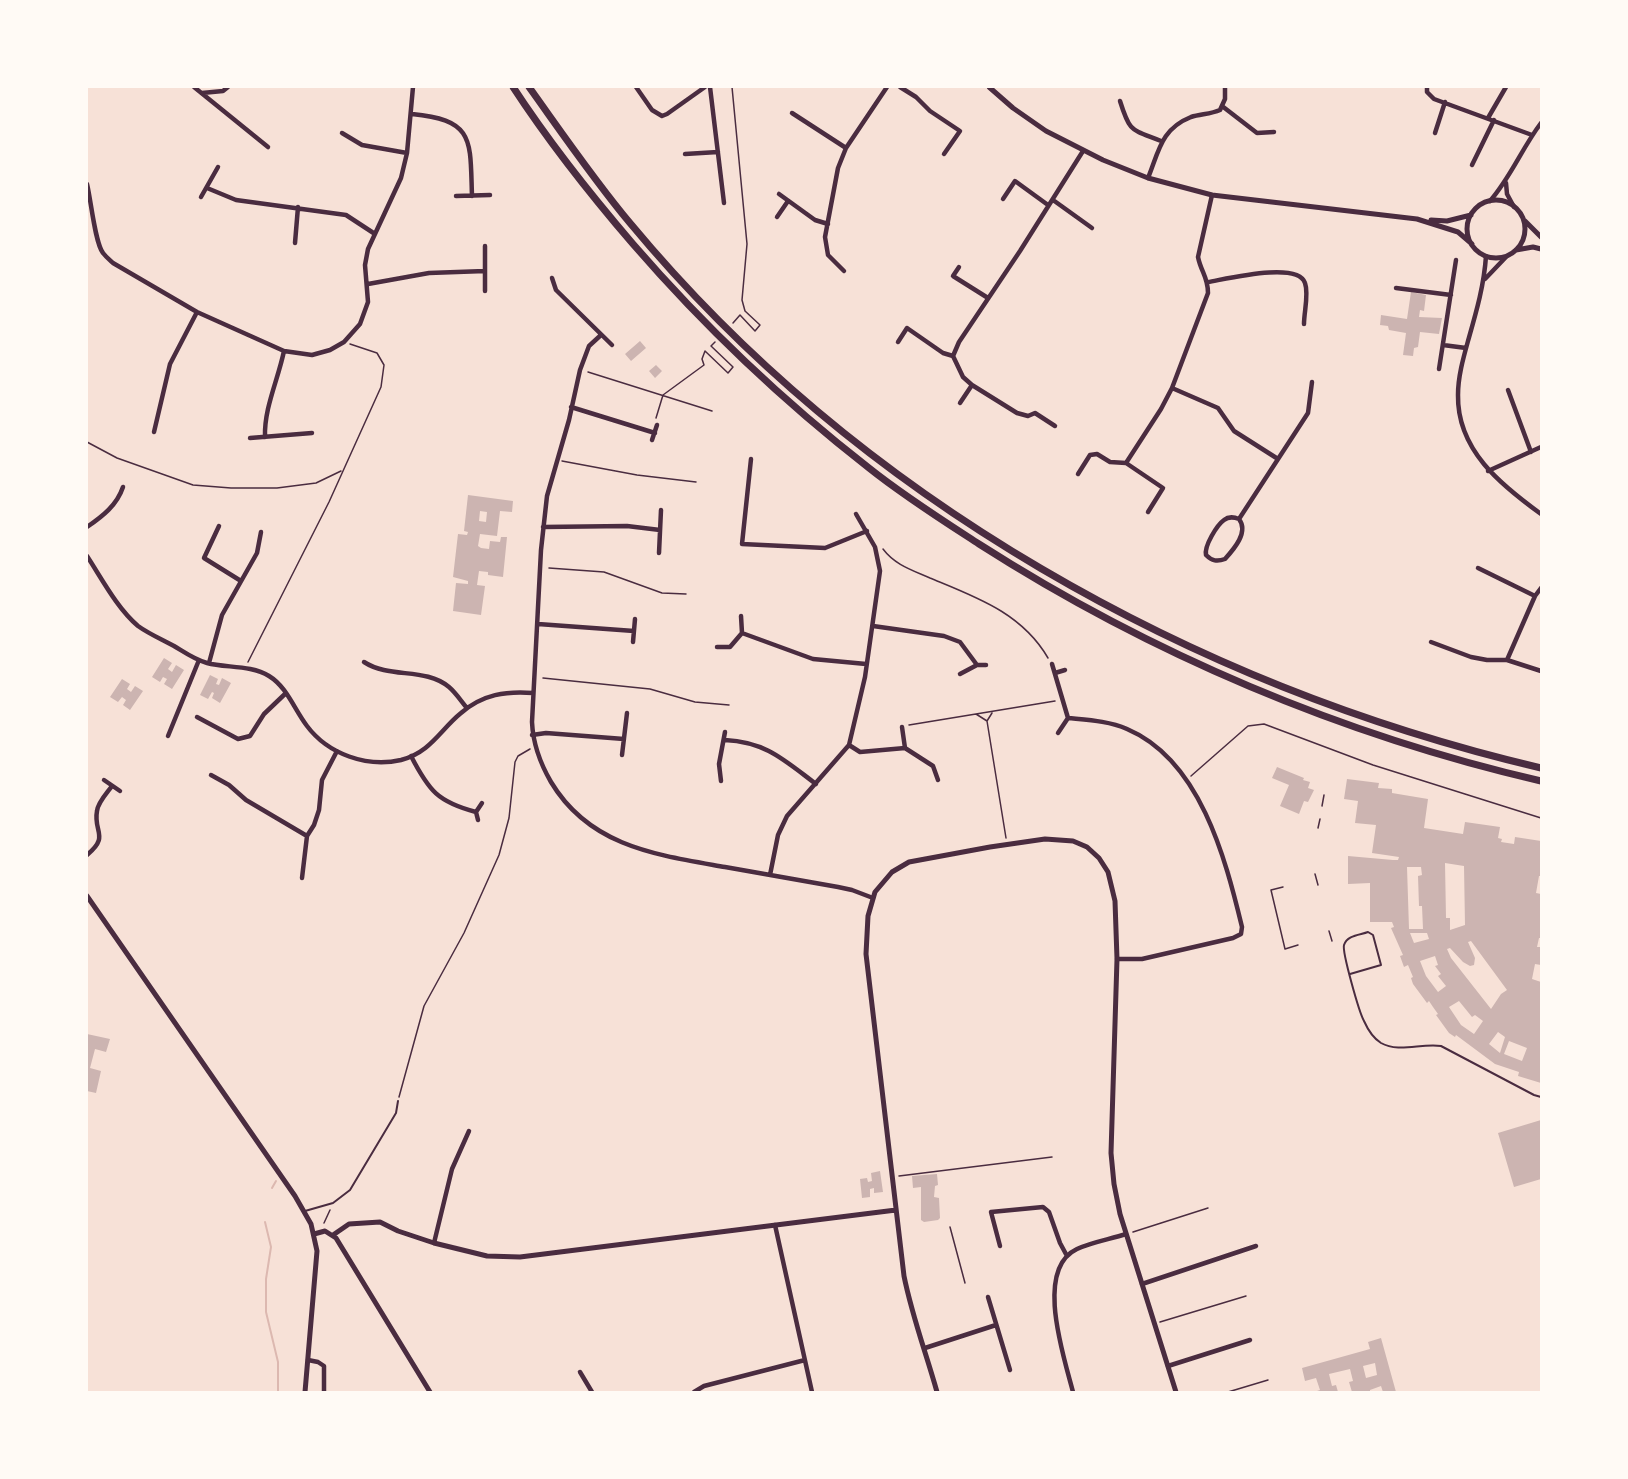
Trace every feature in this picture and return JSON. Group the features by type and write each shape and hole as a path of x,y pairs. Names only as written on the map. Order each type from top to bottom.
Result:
{"highway":[{"path":"513,87 591,195 692,309 802,413 871,470 922,507 1035,579 1153,642 1227,676 1298,706 1394,741 1541,781"},
{"path":"529,87 632,226 701,301 793,390 924,493 1043,570 1124,614 1206,654 1291,690 1378,722 1478,753 1541,768"}],"street":[{"path":"194,87 268,147"},
{"path":"202,93 223,91 228,87"},
{"path":"87,184 97,238 102,252 113,263 197,312 284,351 312,355 330,350 344,342 360,324 368,302 365,265 368,249 401,178 407,153 413,87"},
{"path":"636,87 652,110 662,116 705,87"},
{"path":"710,87 724,203"},
{"path":"844,271 828,255 825,237 838,168 846,148 887,87"},
{"path":"900,87 960,131 944,154"},
{"path":"989,87 1013,108 1046,131 1083,151 1148,178 1212,195 1417,219 1447,221 1471,215"},
{"path":"1148,178 1161,141 1170,130 1194,116 1216,112 1225,99 1225,87"},
{"path":"1427,87 1427,92 1434,99 1532,135"},
{"path":"1472,165 1506,87"},
{"path":"1120,101 1128,126 1161,141"},
{"path":"1435,133 1445,102"},
{"path":"1222,106 1257,133 1274,132"},
{"path":"792,112 846,148"},
{"path":"412,114 435,116 451,122 466,136 470,152 472,196"},
{"path":"1472,244 1468,230 1471,215 1476,209 1490,201 1506,183 1541,123"},
{"path":"342,133 362,145 407,153"},
{"path":"953,356 959,342 1083,151"},
{"path":"685,154 718,152"},
{"path":"201,197 218,167"},
{"path":"1004,199 1015,181 1048,205"},
{"path":"1506,183 1507,194 1514,207 1541,237"},
{"path":"207,188 236,200 346,215 375,234"},
{"path":"779,194 815,220 828,224"},
{"path":"456,196 489,195"},
{"path":"1126,463 1161,410 1208,293 1208,282 1200,267 1198,257 1212,195"},
{"path":"1053,200 1092,228"},
{"path":"777,217 788,201"},
{"path":"1490,201 1507,202 1514,207"},
{"path":"295,243 298,207"},
{"path":"1417,219 1458,232 1486,256 1506,257"},
{"path":"1485,279 1516,250 1525,236 1524,219"},
{"path":"485,246 485,291"},
{"path":"1516,250 1533,247 1541,249"},
{"path":"1486,256 1485,279 1466,348 1458,397 1463,427 1473,451 1488,471 1541,514"},
{"path":"1439,369 1456,260"},
{"path":"958,267 953,276 988,298"},
{"path":"368,285 429,273 485,271"},
{"path":"1208,282 1272,272 1289,272 1300,276 1305,281 1306,288 1304,324"},
{"path":"552,278 556,290 612,345"},
{"path":"1396,288 1451,295"},
{"path":"154,432 170,364 197,312"},
{"path":"898,342 906,328 953,356 963,377 972,385 1017,413 1028,416 1035,412 1055,426"},
{"path":"602,335 590,346 584,359 548,488 543,527 532,735 545,772 558,793 581,819 621,843 664,856 852,890 873,898"},
{"path":"1443,345 1466,348"},
{"path":"265,437 267,409 278,379 284,351"},
{"path":"1239,519 1308,413 1312,382"},
{"path":"960,404 972,385"},
{"path":"1172,387 1218,408 1234,431 1278,459"},
{"path":"1508,390 1531,452"},
{"path":"571,407 655,433"},
{"path":"652,440 657,425"},
{"path":"250,438 312,433"},
{"path":"1488,471 1541,447"},
{"path":"1078,474 1090,456 1097,454 1110,462 1126,463 1163,488 1148,512"},
{"path":"751,459 742,544 825,548 867,531"},
{"path":"87,527 104,515 119,499 123,487"},
{"path":"659,553 662,510"},
{"path":"770,875 778,835 787,816 849,745 865,677 880,571 875,547 856,514"},
{"path":"1230,517 1239,519 1242,523 1242,533 1228,556 1220,561 1206,555 1206,546 1222,521 1230,517"},
{"path":"219,526 204,558 241,581"},
{"path":"543,527 627,526 660,530"},
{"path":"208,663 222,615 257,553 261,532"},
{"path":"87,556 122,608 139,626 199,660 268,675 286,693 307,727 318,739 337,751 359,760 371,762 400,760 411,756 440,736 467,708 488,697 502,693 533,693"},
{"path":"1478,568 1535,596"},
{"path":"1507,660 1535,596 1541,588"},
{"path":"717,646 730,647 742,633 741,616"},
{"path":"633,642 635,619"},
{"path":"538,624 634,631"},
{"path":"873,626 944,636 960,642 978,664"},
{"path":"742,633 813,658 866,664"},
{"path":"1431,642 1473,657 1507,660 1541,671"},
{"path":"168,735 199,660"},
{"path":"364,662 382,671 426,676 439,681 448,686 467,708"},
{"path":"960,674 978,664 986,665"},
{"path":"1052,664 1068,717"},
{"path":"1055,673 1065,670"},
{"path":"197,717 238,739 250,736 264,714 286,693"},
{"path":"622,755 627,713"},
{"path":"1058,733 1068,717"},
{"path":"1068,717 1101,721 1127,729 1152,743 1171,761 1201,805 1226,863 1242,927 1241,934 1233,938 1142,959 1117,959"},
{"path":"902,727 905,748"},
{"path":"721,781 719,764 725,732"},
{"path":"532,735 546,733 624,739"},
{"path":"725,740 747,741 778,755 816,784"},
{"path":"849,745 860,752 905,748 933,766 938,780"},
{"path":"302,878 307,836 319,810 322,780 337,751"},
{"path":"411,756 430,789 441,799 454,806 476,812"},
{"path":"211,775 229,785 246,800 307,836"},
{"path":"104,780 120,791"},
{"path":"87,855 99,841 100,832 96,812 112,786"},
{"path":"476,812 482,804"},
{"path":"476,812 478,820"},
{"path":"937,1392 925,1348 910,1308 896,1210 866,954 866,928 873,898 886,877 909,862 1046,839 1073,841 1087,847 1099,858 1108,872 1115,901 1117,959 1112,1158 1116,1196 1176,1392"},
{"path":"87,896 304,1211 314,1234 317,1251 305,1392"},
{"path":"434,1243 452,1169 470,1131"},
{"path":"1000,1246 991,1212 1043,1207 1049,1212 1067,1256"},
{"path":"333,1235 349,1224 380,1222 398,1231 434,1243 488,1256 520,1257 896,1210"},
{"path":"775,1225 812,1392"},
{"path":"314,1234 325,1231 333,1235 430,1392"},
{"path":"1073,1392 1058,1336 1055,1301 1056,1273 1067,1256 1076,1249 1126,1234"},
{"path":"1142,1284 1256,1246"},
{"path":"988,1297 1010,1370"},
{"path":"925,1348 996,1325"},
{"path":"1168,1366 1250,1340"},
{"path":"308,1360 324,1366 324,1392"},
{"path":"694,1392 704,1386 805,1360"},
{"path":"580,1372 592,1392"}],"lane":[{"path":"1350,974 1382,965 1373,935 1368,932 1351,937 1345,942 1343,948 1350,974 1364,1021 1372,1036 1397,1048 1420,1045 1441,1046 1541,1097"},
{"path":"304,1211 333,1203 350,1190 396,1113 398,1101"}],"path":[{"path":"732,87 747,244 742,300 745,311 760,326 755,331 740,315"},
{"path":"245,669 343,470 381,387 384,365 377,353 344,342"},
{"path":"655,433 653,427 663,395 704,365 702,359 705,351 728,374 733,367 711,346"},
{"path":"584,370 712,411"},
{"path":"87,442 117,458 193,485 277,488 316,483 343,470"},
{"path":"561,461 637,475 696,482"},
{"path":"883,549 899,565 963,592 1021,624 1038,640 1052,664"},
{"path":"549,568 604,572 662,593 686,594"},
{"path":"543,678 650,689 695,702 729,705"},
{"path":"902,727 1062,700"},
{"path":"993,711 987,721 1007,844"},
{"path":"975,714 987,721"},
{"path":"1186,781 1248,726 1256,723 1383,768 1541,818"},
{"path":"398,1101 424,1006 464,933 500,855 507,832 515,762 518,756 525,751 535,748"},
{"path":"1322,806 1324,795"},
{"path":"1318,828 1320,819"},
{"path":"1315,874 1318,885"},
{"path":"1283,887 1271,890 1285,948 1298,945"},
{"path":"1329,931 1332,941"},
{"path":"898,1176 1052,1157"},
{"path":"324,1223 333,1203"},
{"path":"1126,1234 1208,1208"},
{"path":"950,1227 965,1283"},
{"path":"1155,1323 1246,1296"},
{"path":"1228,1392 1268,1380"}],"building":[{"path":"1411,292 1426,295 1424,311 1420,310 1419,317 1442,318 1439,334 1420,332 1418,347 1414,348 1413,356 1403,355 1406,333 1389,330 1388,326 1380,325 1381,315 1407,319"},
{"path":"640,341 646,348 631,361 625,354"},
{"path":"656,365 662,371 655,378 649,371"},
{"path":"468,495 513,501 512,512 500,511 497,536 480,534 478,546 489,549 490,541 500,542 501,537 507,537 503,577 479,571 477,585 485,586 481,615 453,611 456,583 468,584 468,581 453,577 458,534 467,535 468,532 464,531","holes":["480,511 487,512 486,522 479,521"]},
{"path":"164,658 172,663 168,669 172,672 176,665 184,670 172,689 164,684 167,679 163,677 160,682 152,677"},
{"path":"210,675 218,679 216,684 219,685 222,678 231,683 220,703 212,698 214,693 212,692 208,699 200,695"},
{"path":"122,679 130,684 127,689 131,692 135,686 143,691 130,710 123,705 126,700 122,697 118,702 110,697"},
{"path":"1277,767 1304,778 1303,780 1310,782 1308,788 1314,790 1308,802 1304,801 1299,814 1280,806 1289,785 1272,778"},
{"path":"1347,779 1379,783 1378,788 1392,789 1392,793 1428,799 1424,828 1463,834 1465,822 1500,827 1498,838 1502,839 1501,842 1514,844 1515,837 1541,841 1541,876 1539,876 1536,893 1541,894 1541,938 1539,938 1537,947 1541,947 1541,965 1535,964 1532,979 1541,982 1541,1083 1518,1076 1519,1072 1495,1064 1456,1035 1455,1037 1449,1033 1429,1001 1427,1003 1413,984 1408,965 1404,967 1400,956 1403,955 1391,928 1394,927 1392,922 1370,922 1370,883 1348,884 1348,856 1393,860 1398,860 1399,857 1372,853 1376,825 1355,823 1358,801 1344,799","holes":["1445,863 1464,866 1465,925 1450,930 1450,918 1446,918","1407,867 1421,867 1422,875 1418,876 1419,906 1422,906 1423,929 1409,929","1410,933 1427,933 1429,939 1414,943","1471,941 1507,990 1501,994 1491,1009 1451,958 1447,949 1450,948 1470,966 1474,965 1475,958 1468,942","1435,956 1438,965 1435,966 1441,974 1438,976 1446,986 1438,992 1426,976 1420,961","1459,1001 1472,1017 1475,1015 1483,1021 1474,1034 1461,1025 1449,1007","1498,1032 1505,1037 1500,1053 1489,1044","1509,1041 1527,1048 1522,1061 1504,1054"]},
{"path":"87,1034 110,1039 106,1052 95,1049 90,1068 101,1071 96,1093 87,1091"},
{"path":"1541,1120 1541,1179 1514,1187 1498,1133"},
{"path":"880,1171 883,1192 874,1193 874,1188 870,1189 870,1197 862,1198 860,1179 867,1178 868,1182 872,1181 871,1173"},
{"path":"937,1174 938,1185 935,1186 934,1197 939,1198 940,1218 924,1222 921,1220 921,1187 913,1188 912,1176"},
{"path":"1381,1338 1396,1392 1383,1392 1381,1386 1370,1392 1352,1392 1349,1382 1353,1381 1350,1369 1329,1374 1332,1386 1336,1385 1338,1392 1314,1392 1320,1390 1316,1378 1305,1381 1302,1368 1370,1349 1368,1342","holes":["1375,1363 1377,1375 1366,1378 1363,1366"]}],"waterway":[{"path":"272,1188 276,1181"},
{"path":"265,1222 271,1247 266,1279 266,1312 278,1362 278,1392"}]}
